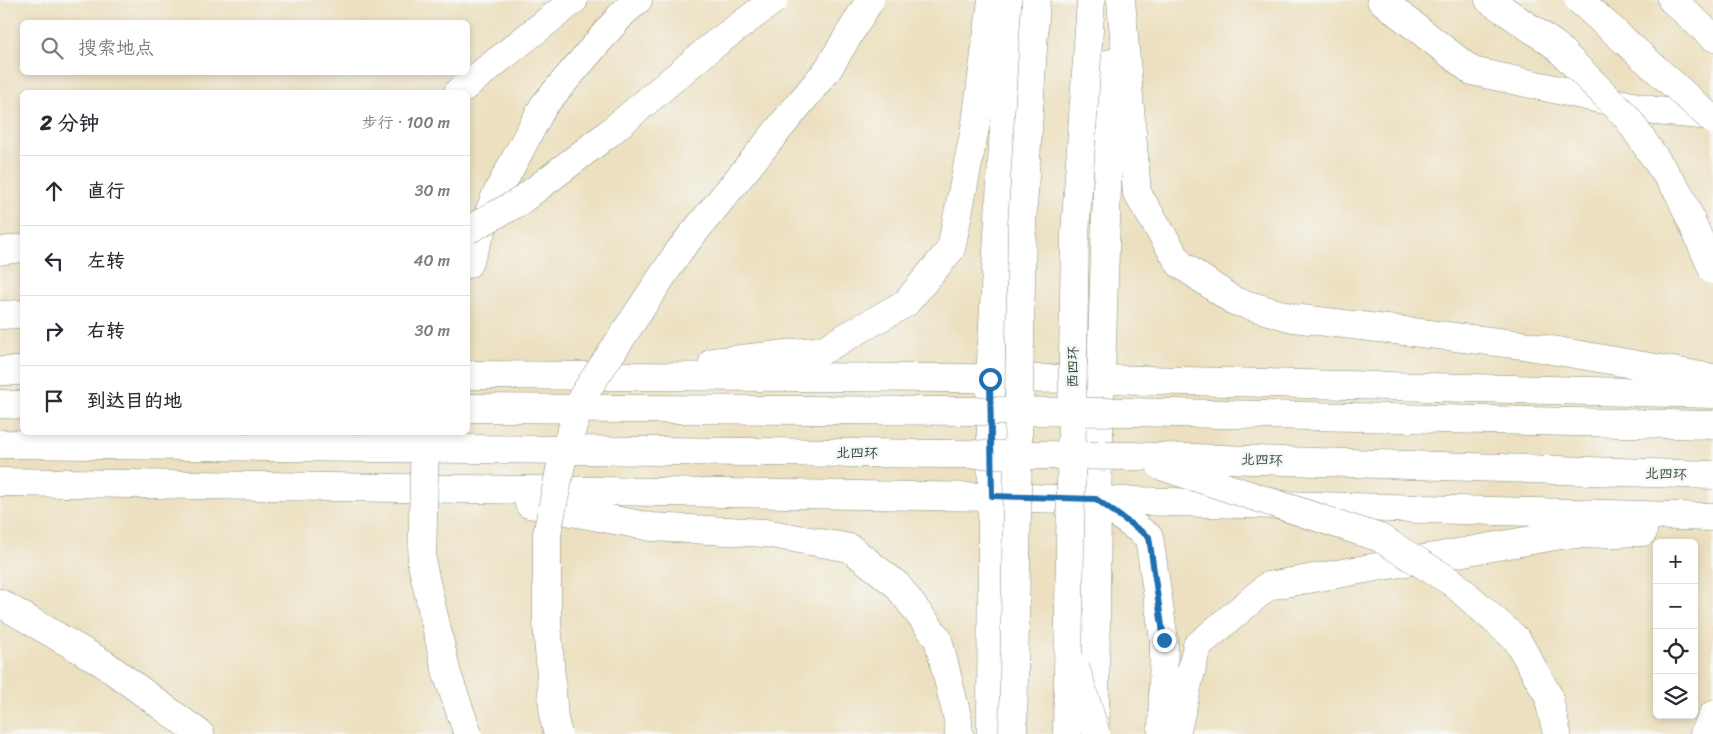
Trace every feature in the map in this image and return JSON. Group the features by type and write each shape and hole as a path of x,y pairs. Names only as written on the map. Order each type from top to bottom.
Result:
{"main road":[{"path":"461,90 574,0"},
{"path":"470,259 496,195 544,105 622,14 638,0"},
{"path":"470,229 519,202 608,134 711,47 774,0"},
{"path":"558,734 554,719 547,622 547,534 563,455 584,394 679,251 828,69 870,0"},
{"path":"474,375 701,364 823,350 906,303 951,249 976,123 992,0"},
{"path":"991,734 992,496 990,379 1011,0"},
{"path":"1014,734 1022,224 1036,0"},
{"name":"西四环","path":"1067,734 1075,234 1091,0"},
{"path":"1096,734 1096,499 1102,379 1113,0"},
{"path":"1121,0 1137,193 1180,264 1234,301 1293,318 1523,345 1713,378"},
{"path":"1381,0 1472,71 1655,111 1713,118"},
{"path":"1489,0 1554,45 1626,116 1679,193 1713,270"},
{"path":"1579,0 1713,118"},
{"path":"1672,0 1713,37"},
{"path":"0,251 20,248"},
{"path":"0,314 20,314"},
{"path":"0,371 20,371"},
{"path":"474,375 1102,379 1713,394"},
{"path":"0,404 20,404"},
{"path":"470,408 1139,412 1713,425"},
{"path":"425,435 422,564 447,674 468,734"},
{"name":"北四环","path":"0,444 1131,456 1713,475"},
{"path":"1131,456 1380,538 1453,583 1517,640 1548,695 1557,734"},
{"path":"0,482 992,496 1713,517"},
{"path":"449,488 652,527 764,533 850,548 897,585 938,639 958,720 959,734"},
{"path":"1096,499 1149,537 1164,640 1162,734"},
{"path":"1176,734 1197,646 1268,586 1561,535 1713,528"},
{"path":"0,603 103,663 200,734"},
{"path":"1068,642 1096,734"},
{"path":"1704,734 1713,715"}],"route":[{"path":"990,379 992,496 1096,499 1149,537 1164,640"}]}
